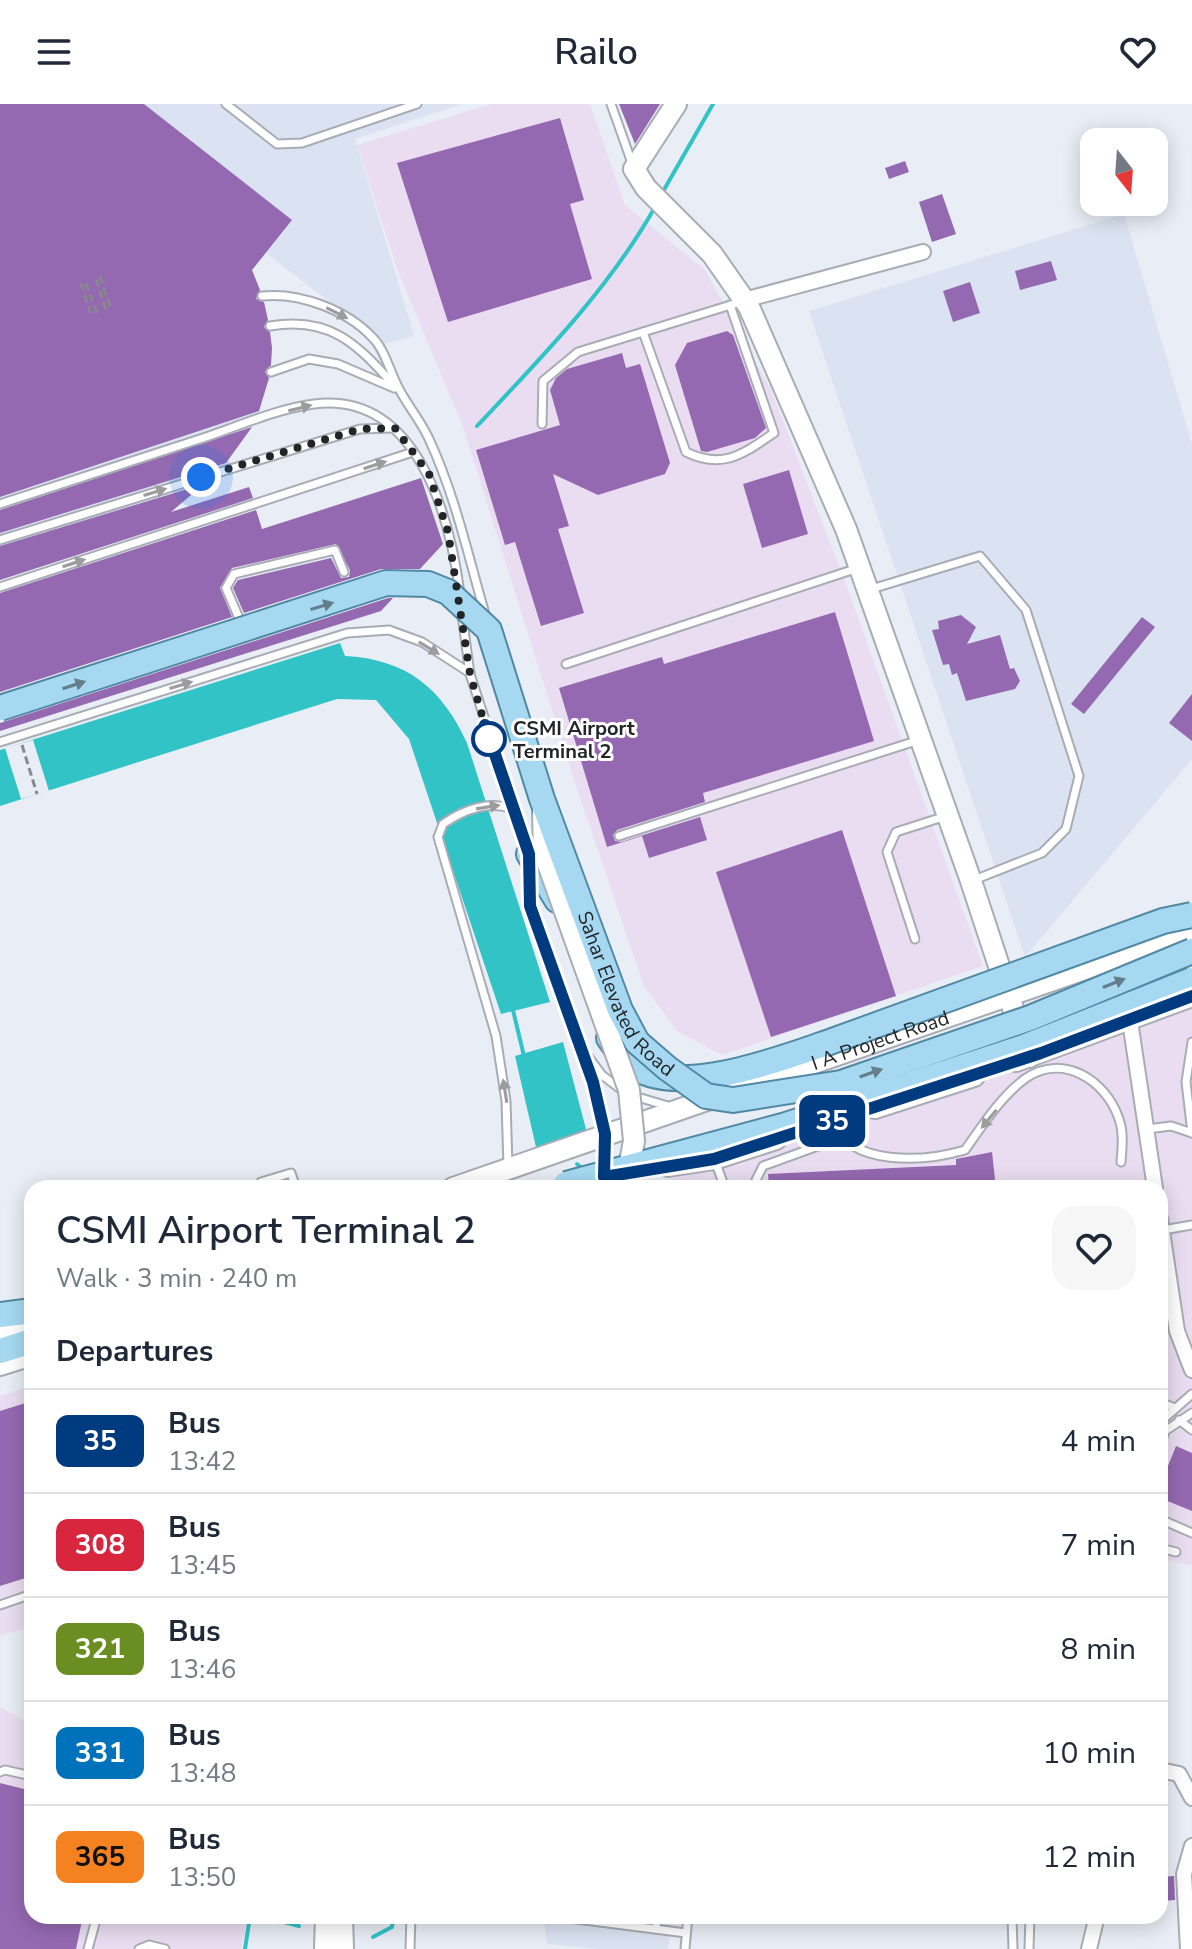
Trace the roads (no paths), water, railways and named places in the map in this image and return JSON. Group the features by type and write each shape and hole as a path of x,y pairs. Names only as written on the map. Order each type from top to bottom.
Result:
{"main road":[{"path":"676,104 634,169 646,188 675,213 712,254 860,567 1011,997 1039,1059"},
{"path":"0,708 386,583 405,581 448,592 489,630"},
{"name":"Sahar Elevated Road","path":"489,630 542,799 620,1010 637,1042 706,1096 733,1100 841,1083 1030,1018 1192,951"},
{"path":"542,799 544,853 629,1090 634,1141 627,1180"},
{"path":"529,854 556,898 601,1028 629,1063 651,1074 697,1078 734,1073 824,1044 1163,921 1192,915"},
{"name":"I A Project Road","path":"476,1180 679,1107 1011,997 1192,932"},
{"path":"581,1180 786,1125 1024,1047 1192,980"},
{"path":"597,1180 714,1159 835,1130 1039,1059 1192,996"},
{"path":"0,1315 24,1312"},
{"path":"0,1331 24,1324"},
{"path":"0,1351 24,1344"},
{"path":"0,1365 24,1358"},
{"path":"325,1949 326,1924"},
{"path":"342,1924 343,1949"}],"street":[{"path":"737,303 923,252"},
{"path":"1130,1021 1154,1180"},
{"path":"1168,1271 1177,1331 1192,1370"},
{"path":"1186,1771 1192,1798"},
{"path":"1188,1949 1184,1874 1192,1846"},
{"path":"1089,1949 1095,1924"}],"lane":[{"path":"226,104 277,144 302,143 417,104"},
{"path":"611,104 634,169"},
{"path":"262,296 278,295 313,302 346,317 375,339 399,391"},
{"path":"542,424 543,381 578,352 737,303 774,433 739,457 704,461 686,452 643,332"},
{"path":"270,326 288,323 322,328 356,343 399,391"},
{"path":"271,372 309,359 338,364 399,391"},
{"name":"Sahar Elevated Road","path":"399,391 428,436 447,482 489,630"},
{"path":"0,504 316,404 362,409 395,428 429,474 448,532 470,674 529,854 530,906 583,1050 605,1134 603,1178"},
{"path":"0,540 360,429 395,428"},
{"path":"0,587 413,452"},
{"path":"244,631 226,588 234,574 335,550 344,572"},
{"path":"868,590 980,556 1026,610 1079,776 1066,829 1042,853 971,881"},
{"path":"566,664 860,567"},
{"path":"0,742 347,633 389,630 422,642 470,674"},
{"path":"619,836 921,739"},
{"path":"507,1169 506,1101 496,1036 438,837 440,827 461,814 496,804 514,810"},
{"path":"915,939 887,852 896,832 948,815"},
{"path":"1145,1130 1171,1126 1192,1133 1186,1082 1192,1042"},
{"path":"583,1050 602,1075 620,1089 652,1104 679,1107"},
{"path":"756,1180 763,1166 835,1130 873,1155 923,1156 965,1150 1039,1059 1098,1083 1119,1119 1123,1139 1121,1162"},
{"path":"714,1159 722,1180"},
{"path":"268,1180 291,1173 293,1180"},
{"path":"1168,1224 1192,1225"},
{"path":"1168,1415 1192,1394"},
{"path":"1168,1405 1175,1408"},
{"path":"1168,1429 1192,1413"},
{"path":"1179,1420 1192,1430"},
{"path":"1168,1522 1192,1533"},
{"path":"1168,1550 1176,1552"},
{"path":"0,1605 24,1597"},
{"path":"0,1772 5,1770 24,1774"},
{"path":"88,1949 95,1924"},
{"path":"410,1949 411,1924"},
{"path":"616,1924 686,1933"},
{"path":"656,1924 656,1929"},
{"path":"685,1949 687,1924"},
{"path":"1012,1924 1013,1949"},
{"path":"1029,1949 1030,1924"},
{"path":"139,1949 149,1945 165,1949"}],"water":[{"path":"340,643 345,656 386,663 420,680 446,707 457,724 467,743 550,1002 501,1014 409,739 376,700 337,699 0,806 0,750"},
{"path":"563,1042 587,1133 536,1147 515,1056"}],"waterway":[{"path":"661,195 713,104"},
{"path":"477,426 595,294 655,207"},
{"path":"512,1006 524,1056"},
{"path":"577,1164 584,1170"},
{"path":"245,1949 249,1924"},
{"path":"292,1924 299,1926"},
{"path":"373,1937 392,1924"}],"place":[{"name":"CSMI Airport Terminal 2","path":"489,739"}]}
